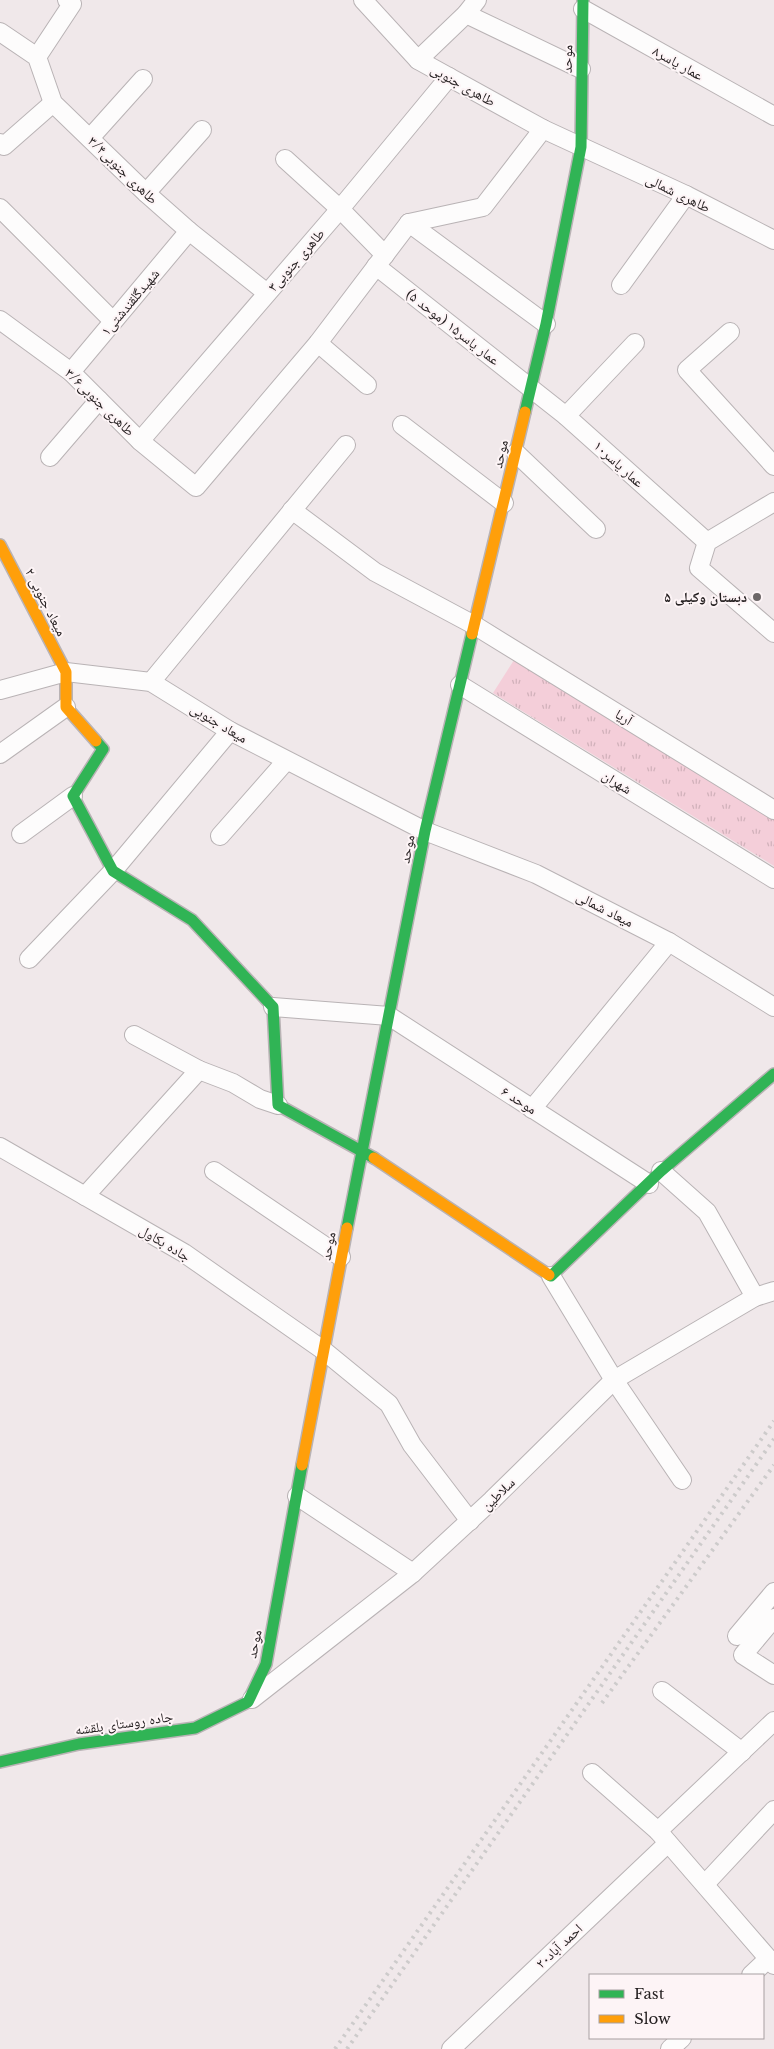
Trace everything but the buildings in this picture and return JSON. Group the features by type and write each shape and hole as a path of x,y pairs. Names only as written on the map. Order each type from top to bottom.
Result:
{"street":[{"path":"0,32 37,57 72,4 67,0"},
{"name":"طاهری جنوبی","path":"363,0 418,60 543,129 581,147"},
{"path":"418,60 466,14 477,0"},
{"name":"موحد","path":"248,1702 266,1664 323,1350 425,831 546,324 581,147 583,4"},
{"name":"عمار یاسر۸","path":"583,4 774,116"},
{"path":"466,14 581,69"},
{"name":"طاهری جنوبی۳/۴","path":"37,57 53,103 146,193 189,231 267,293"},
{"name":"طاهری جنوبی۳","path":"140,440 340,209 449,77"},
{"path":"90,138 143,79"},
{"path":"0,143 4,146 53,103"},
{"path":"367,385 318,343 409,223 483,207 543,129"},
{"path":"146,193 202,130"},
{"name":"طاهری شمالی","path":"581,147 686,195 774,240"},
{"name":"عمار یاسر۱۵ (موحد ۵)","path":"285,159 340,209 380,260 531,388"},
{"path":"621,285 686,195"},
{"path":"0,208 113,321"},
{"path":"409,223 546,324"},
{"name":"شهیدگلقندشتی۱","path":"71,372 189,231"},
{"name":"طاهری جنوبی۳/۶","path":"0,320 71,372 140,440 196,487 318,343"},
{"path":"730,332 687,370 774,466"},
{"path":"566,416 635,343"},
{"name":"عمار یاسر۱۰","path":"531,388 566,416 707,542"},
{"path":"50,457 99,400"},
{"path":"402,425 504,503"},
{"path":"151,682 346,445"},
{"path":"516,453 596,529"},
{"path":"774,502 707,542 699,568 774,633"},
{"name":"آریا","path":"292,510 374,572 474,625 774,810"},
{"name":"میعاد جنوبی ۲","path":"0,546 66,672"},
{"path":"21,834 73,796 103,749 66,707 66,672"},
{"name":"میعاد جنوبی","path":"0,690 66,672 151,682 230,731 425,831"},
{"name":"شهران","path":"460,685 774,879"},
{"path":"0,754 66,707"},
{"path":"29,959 113,871 230,731"},
{"path":"220,836 286,761"},
{"path":"73,796 113,871 192,920 273,1007 278,1105"},
{"name":"میعاد شمالی","path":"425,831 536,874 669,942 774,1007"},
{"path":"532,1109 669,942"},
{"path":"273,1007 389,1016"},
{"name":"موحد ۶","path":"389,1016 649,1184"},
{"path":"134,1035 199,1070 233,1083 260,1099 278,1105 362,1150 551,1276 614,1380 682,1480"},
{"path":"85,1196 199,1070"},
{"path":"551,1276 662,1172 774,1074"},
{"name":"جاده بکاول","path":"0,1148 184,1254 323,1350 389,1404 412,1445 470,1521"},
{"path":"214,1172 341,1258"},
{"path":"662,1172 706,1212 755,1297"},
{"name":"سلاطین","path":"248,1702 413,1573 470,1521 614,1380 755,1297 774,1291"},
{"path":"297,1496 413,1573"},
{"path":"737,1636 774,1592"},
{"path":"774,1618 744,1655 774,1675"},
{"path":"662,1691 742,1752"},
{"name":"جاده روستای بلقشه","path":"0,1762 79,1744 195,1728 248,1702"},
{"name":"احمد آباد۲۰","path":"451,2049 663,1837 742,1752 774,1721"},
{"path":"592,1773 663,1837 771,1962 753,1974"},
{"path":"705,1884 774,1810"},
{"path":"670,2049 681,2039"}],"green space":[{"path":"514,660 774,820 774,866 493,693"}],"railway":[{"path":"335,2049 774,1421"},
{"path":"347,2049 774,1439"},
{"path":"602,1703 774,1465"}],"traffic: fast":[{"path":"525,412 546,324 581,147 583,0"},
{"path":"347,1228 425,831 472,634"},
{"path":"96,741 103,749 73,796 113,871 192,920 273,1007 278,1105 374,1158"},
{"path":"549,1275 551,1276 661,1171 774,1074"},
{"path":"0,1762 79,1744 195,1728 248,1702 266,1664 302,1465"}],"traffic: slow":[{"path":"472,634 525,412"},
{"path":"0,545 66,672 66,707 96,741"},
{"path":"374,1158 549,1275"},
{"path":"302,1465 347,1228"}],"place":[{"name":"دبستان وکیلی ۵","path":"757,597"}]}
